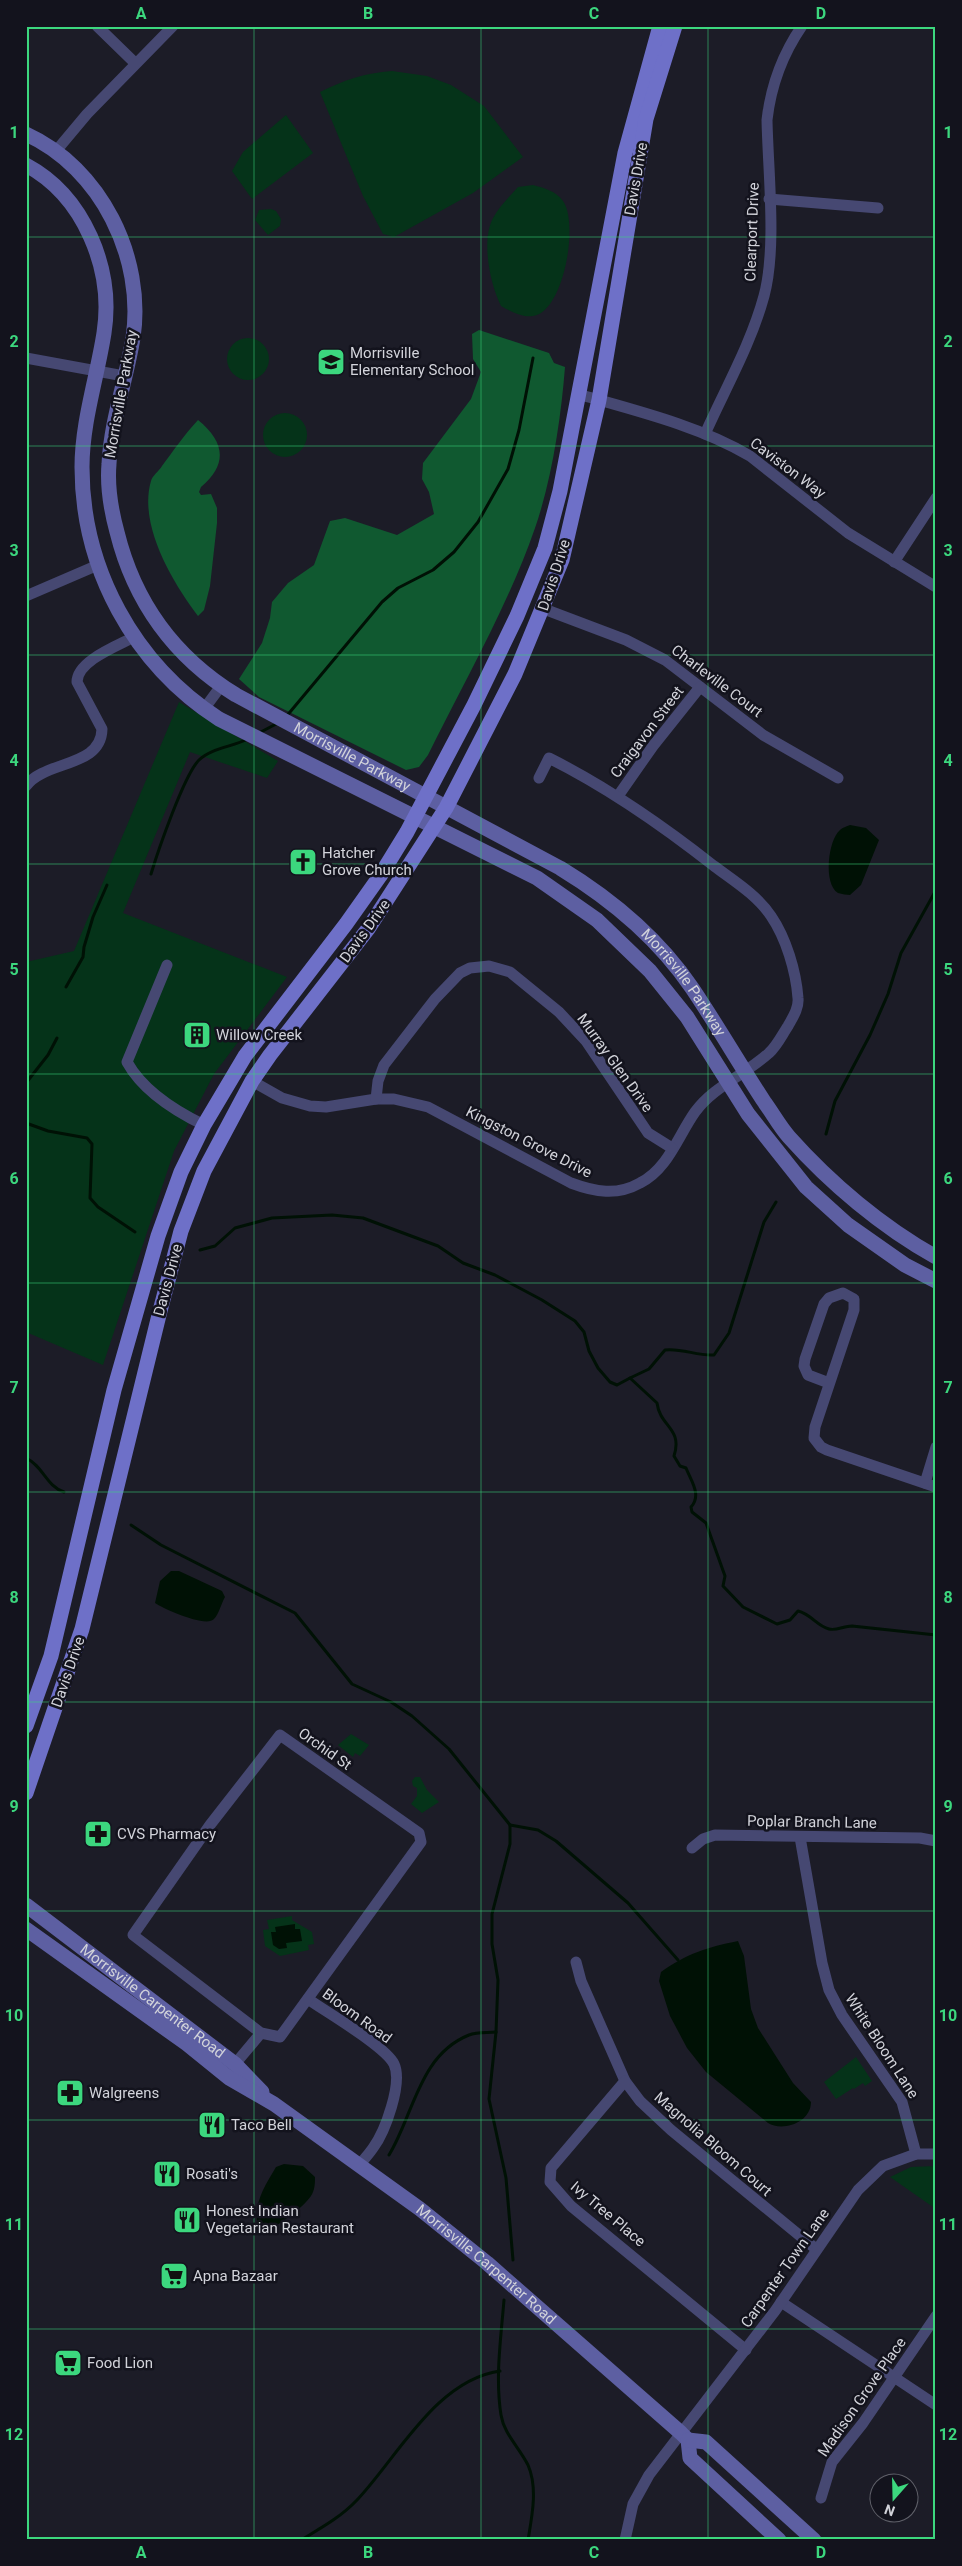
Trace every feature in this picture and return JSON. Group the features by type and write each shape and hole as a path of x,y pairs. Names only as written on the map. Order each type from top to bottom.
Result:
{"main road":[{"name":"Davis Drive","path":"26,1726 50,1656 114,1390 158,1236 181,1172 204,1125 245,1056 379,878 416,815 517,616 542,556 560,490 625,153 660,26"},
{"name":"Davis Drive","path":"26,1793 82,1629 181,1231 211,1155 252,1081 368,929 446,808 516,674 544,609 562,560 599,400 646,119 675,26"},
{"name":"Morrisville Parkway","path":"26,134 56,151 78,172 95,193 118,228 126,253 132,276 134,318 113,424 109,490 121,548 128,569 146,606 161,629 192,664 221,686 265,712 427,796 604,896 638,926 668,957 691,986 788,1136 824,1172 900,1236 936,1257"},
{"name":"Morrisville Parkway","path":"26,165 56,188 72,204 89,232 97,250 102,278 105,324 84,442 82,467 88,526 98,565 120,614 134,637 153,661 182,691 204,709 254,737 416,815 536,878 568,898 604,926 650,971 687,1016 727,1082 782,1160 826,1206 878,1247 936,1281"},
{"name":"Morrisville Carpenter Road","path":"26,1905 235,2064 274,2104"},
{"name":"Morrisville Carpenter Road","path":"26,1929 187,2044 229,2078 274,2104 405,2198 471,2249 684,2436 706,2442 814,2540"},
{"path":"684,2436 690,2458 779,2540"}],"street":[{"path":"97,26 135,63"},
{"path":"56,151 135,63 173,26"},
{"name":"Clearport Drive","path":"705,434 752,330 764,295 770,260 767,120 769,103 783,57 802,26"},
{"path":"769,199 878,208"},
{"path":"26,358 124,376"},
{"name":"Caviston Way","path":"578,394 705,434 750,456 848,533 936,587"},
{"path":"894,562 936,498"},
{"path":"26,596 98,565"},
{"name":"Charleville Court","path":"544,609 646,649 682,671 763,735 838,778"},
{"path":"26,786 36,775 45,770 86,756 96,748 100,742 102,729 77,682 77,674 84,664 134,637"},
{"path":"204,709 221,686"},
{"name":"Craigavon Street","path":"618,796 653,746 700,687"},
{"name":"Kingston Grove Drive","path":"252,1081 282,1098 310,1106 334,1106 376,1099 394,1099 428,1107 571,1183 588,1189 614,1192 642,1183 664,1164 696,1111 727,1082 745,1072 770,1053 797,1009 797,984 778,928 770,915 744,889 618,796 549,758 539,778"},
{"path":"166,965 127,1062 133,1074 154,1095 204,1125"},
{"name":"Murray Glen Drive","path":"376,1099 378,1081 384,1065 441,993 460,973 470,968 489,966 510,972 560,1012 586,1041 648,1133 672,1148"},
{"path":"829,1383 808,1375 804,1366 805,1358 824,1304 829,1298 843,1293 849,1295 855,1304 813,1433 817,1444 827,1450 930,1485 936,1447"},
{"name":"Orchid St","path":"280,1735 419,1833 421,1842 280,2037 261,2033 133,1935 210,1825 280,1735"},
{"name":"Poplar Branch Lane","path":"692,1848 703,1839 715,1835 920,1838 936,1841"},
{"name":"White Bloom Lane","path":"800,1837 822,1963 829,1990 842,2015 902,2102 916,2154"},
{"name":"Magnolia Bloom Court","path":"576,1962 581,1981 625,2081 649,2111 816,2249"},
{"name":"Bloom Road","path":"308,1999 380,2050 393,2063 396,2075 388,2120 373,2148 359,2166"},
{"path":"235,2064 261,2033"},
{"name":"Ivy Tree Place","path":"625,2081 551,2168 550,2182 571,2206 746,2350"},
{"name":"Carpenter Town Lane","path":"625,2540 630,2512 640,2490 684,2436 868,2178 883,2166 916,2154 936,2154"},
{"path":"781,2302 936,2405"},
{"name":"Madison Grove Place","path":"821,2498 832,2462 895,2377 936,2316"}],"green space":[{"path":"392,71 427,76 451,85 484,106 523,157 473,193 394,237 383,234 363,196 320,92 355,78 373,73"},
{"path":"286,115 313,153 252,199 232,171 243,152"},
{"path":"533,185 550,190 563,201 568,212 569,246 566,265 553,299 544,311 533,316 525,316 516,314 501,306 490,275 487,250 489,227 498,210 518,187"},
{"path":"271,209 276,211 281,219 280,226 268,235 255,220 259,210"},
{"path":"479,330 549,353 554,363 565,367 555,448 535,528 499,614 428,755 419,767 406,770 259,697 239,679 262,643 270,618 272,602 288,583 314,565 330,521 345,518 397,535 434,514 429,492 422,479 423,463 471,399 481,372 473,359 472,334"},
{"path":"252,338 260,341 266,347 269,359 266,371 260,377 244,380 236,377 230,371 227,355 230,347 236,341"},
{"path":"289,413 301,419 306,426 306,444 301,451 294,456 281,457 273,454 266,447 263,431 266,423 273,416"},
{"path":"198,420 214,437 220,453 216,470 199,492 201,495 211,494 217,508 217,523 210,586 204,610 198,616 178,587 160,553 149,516 148,498 153,477"},
{"path":"179,702 278,761 267,778 190,752 123,913 287,977 214,1074 174,1151 103,1365 26,1332 26,962 74,951"},
{"path":"351,1734 369,1745 360,1756 355,1753 353,1757 338,1745"},
{"path":"415,1777 420,1777 427,1790 439,1802 422,1813 411,1804 417,1796 417,1788 413,1786 412,1781"},
{"path":"292,1916 292,1920 312,1932 314,1944 308,1945 309,1950 280,1956 265,1946 263,1930 269,1929 267,1920"},
{"path":"856,2057 872,2081 865,2086 863,2083 853,2088 836,2099 824,2082"},
{"path":"936,2166 936,2202 933,2207 890,2177 911,2167"}],"shaded area":[{"path":"850,825 866,828 879,840 861,885 850,895 838,893 833,888 830,881 829,862 830,852 836,835 841,829"},
{"path":"171,1571 179,1571 222,1591 225,1597 214,1619 203,1621 194,1619 155,1603 160,1581"},
{"path":"295,1924 295,1929 300,1929 302,1941 286,1943 287,1948 279,1949 273,1945 271,1932 276,1932 275,1927"},
{"path":"738,1941 744,1956 751,2009 758,2028 793,2083 811,2102 810,2109 806,2115 795,2124 774,2126 768,2123 706,2072 687,2048 670,2016 659,1981 661,1972 679,1960 707,1949"},
{"path":"284,2164 303,2166 315,2177 313,2191 307,2201 295,2212 281,2223 261,2234 257,2216 259,2199 276,2167"}],"waterway":[{"path":"285,718 382,602 398,588 433,570 454,552 478,522 508,469 519,430 533,358"},
{"path":"257,734 278,723"},
{"path":"151,874 172,814 193,768 199,760 209,753 248,739"},
{"path":"66,987 83,957 93,917 107,885"},
{"path":"826,1134 835,1101 870,1035 888,994 901,953 936,890"},
{"path":"26,1083 48,1055 57,1038"},
{"path":"26,1123 48,1131 87,1138 92,1144 90,1198 98,1207 135,1232"},
{"path":"630,1378 649,1369 665,1350 714,1355 729,1333 764,1222 776,1202"},
{"path":"200,1250 215,1246 235,1228 272,1218 332,1215 363,1218 438,1246 463,1263 495,1275 542,1300 575,1321 584,1332 589,1351 598,1368 610,1382 617,1385 630,1378 657,1403 662,1417 676,1439 674,1456 680,1466 686,1468 696,1493 696,1498 691,1507 692,1512 706,1523 725,1576 723,1586 743,1607 777,1624 790,1620 798,1611 829,1629 852,1626 936,1635"},
{"path":"26,1458 37,1466 53,1485 64,1492"},
{"path":"131,1525 161,1545 295,1613 352,1684 391,1702 412,1716 449,1749 510,1825 510,1844 492,1914 492,1944 498,1980 496,2032 489,2099 506,2178 513,2260"},
{"path":"510,1825 538,1830 556,1841 628,1903 678,1960"},
{"path":"389,2155 428,2071 439,2056 452,2044 469,2035 496,2032"},
{"path":"504,2300 499,2358 499,2401 505,2428 528,2465 533,2483 533,2502 528,2540"},
{"path":"301,2540 338,2517 351,2506 437,2405 456,2389 477,2377 500,2371"}],"place":[{"name":"Morrisville Elementary School","path":"331,362"},
{"name":"Hatcher Grove Church","path":"303,862"},
{"name":"Willow Creek","path":"197,1035"},
{"name":"CVS Pharmacy","path":"98,1834"},
{"name":"Walgreens","path":"70,2093"},
{"name":"Taco Bell","path":"212,2125"},
{"name":"Rosati's","path":"167,2174"},
{"name":"Honest Indian Vegetarian Restaurant","path":"187,2220"},
{"name":"Apna Bazaar","path":"174,2276"},
{"name":"Food Lion","path":"68,2363"}]}
